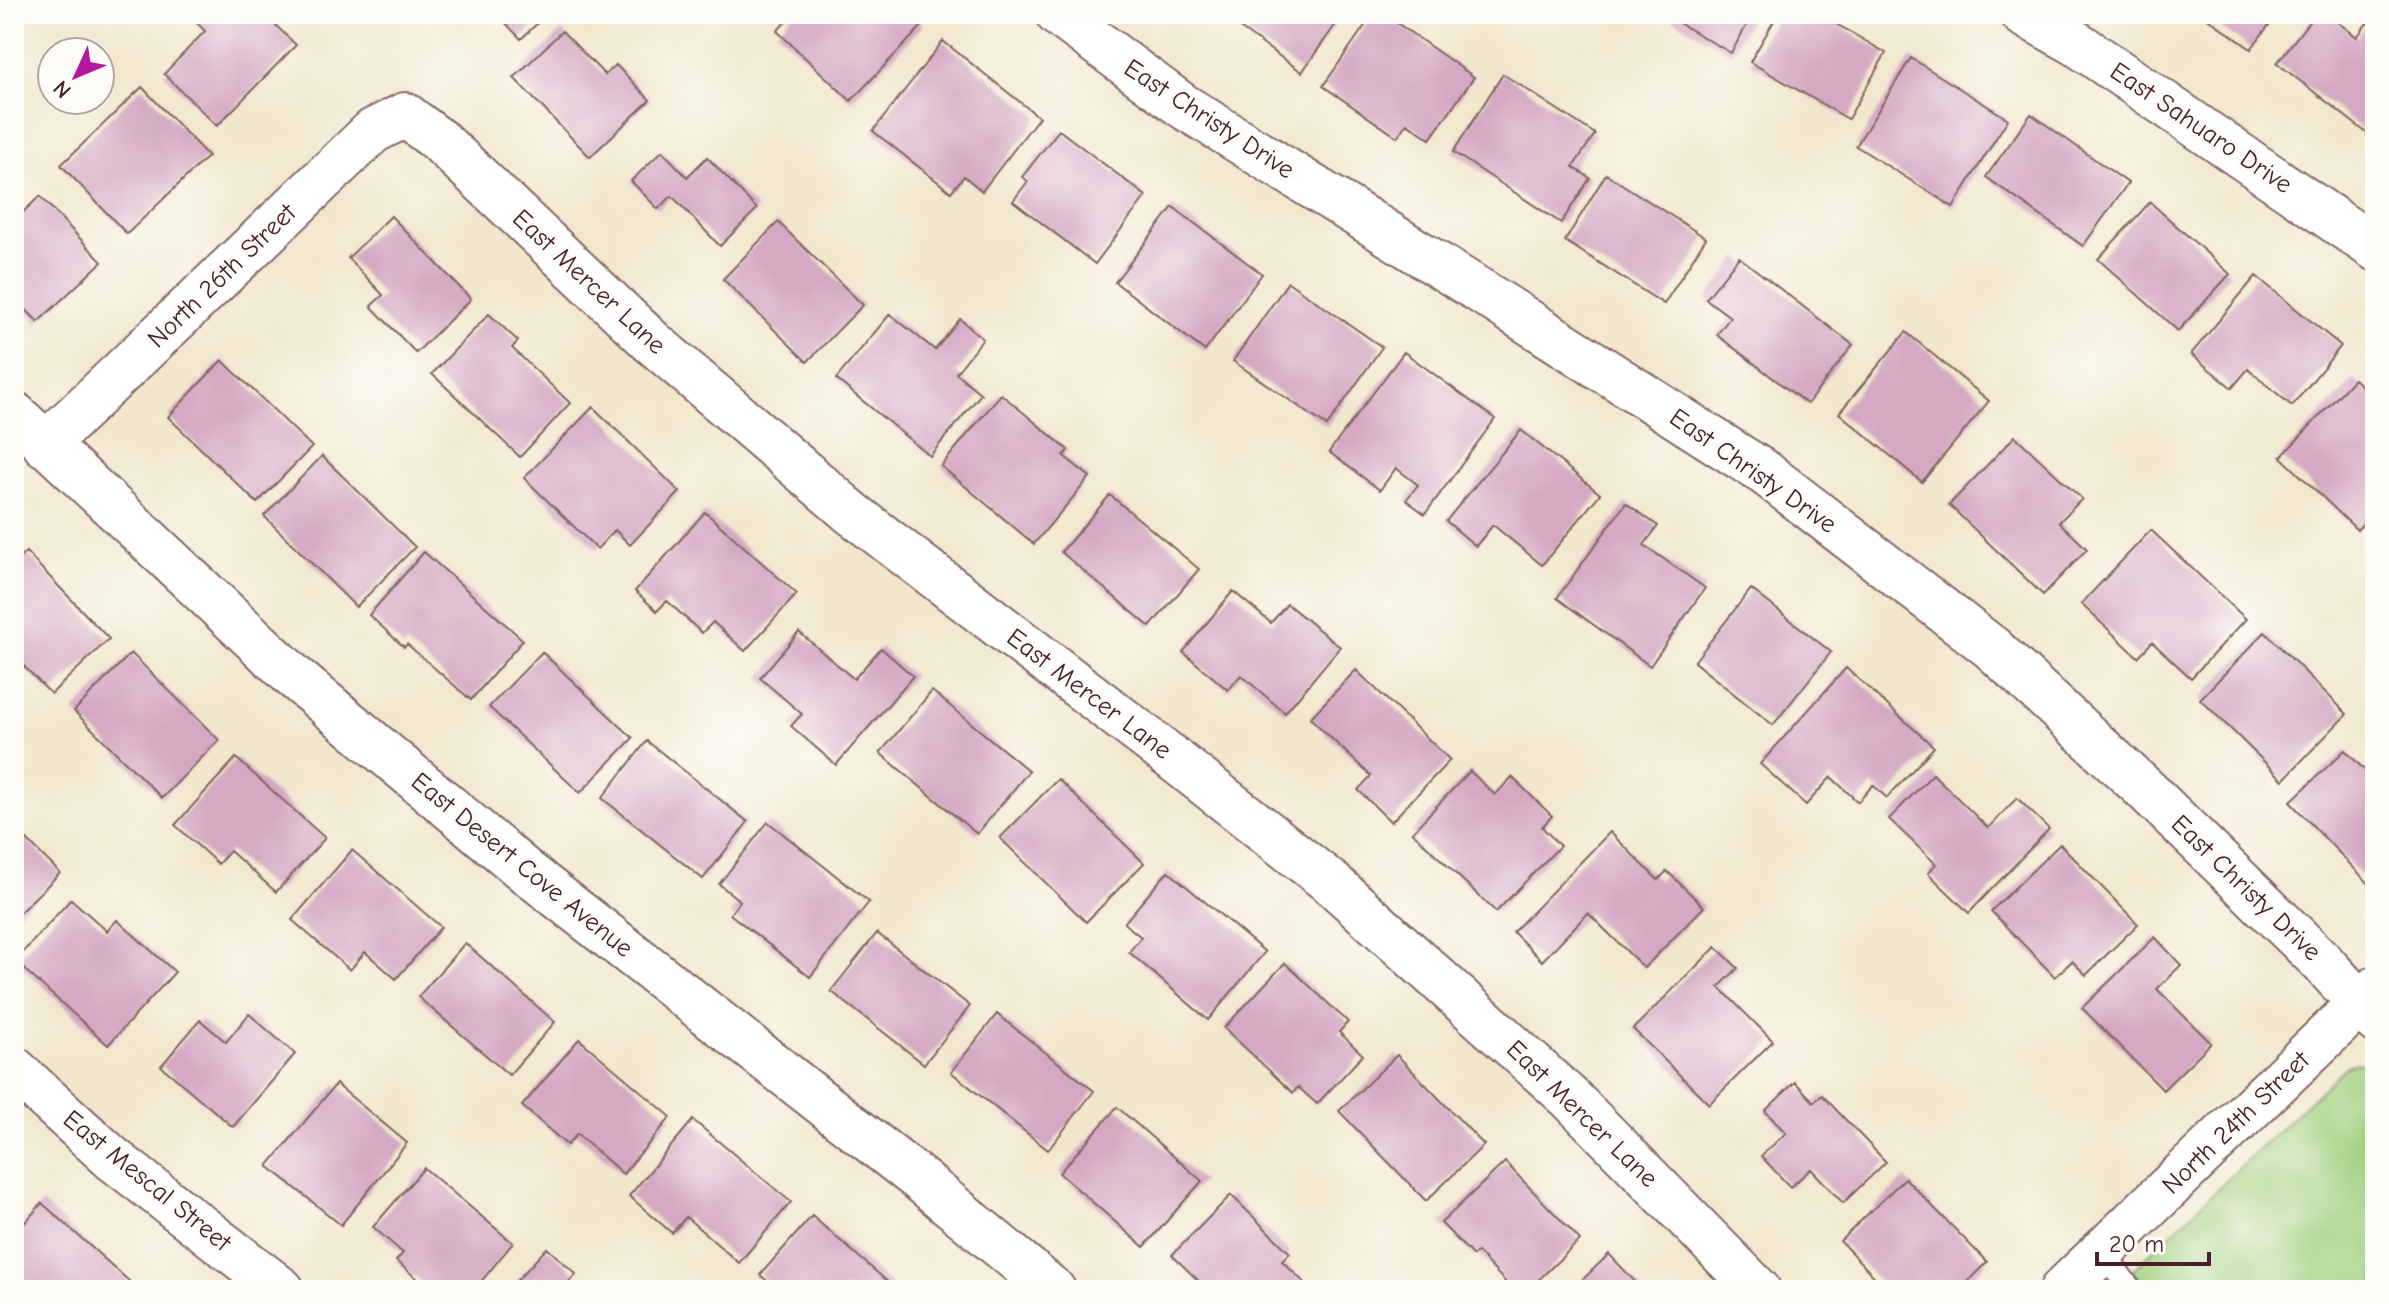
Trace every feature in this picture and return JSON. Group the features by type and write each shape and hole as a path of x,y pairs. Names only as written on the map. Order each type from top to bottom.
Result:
{"street":[{"name":"East Christy Drive","path":"1058,14 1183,106 1765,473 1992,648 2370,1004"},
{"name":"East Sahuaro Drive","path":"2023,14 2076,43 2375,248"},
{"name":"North 26th Street","path":"45,445 373,131 405,115"},
{"name":"East Mercer Lane","path":"405,115 441,142 652,342 853,514 1335,886 1571,1099 1758,1290"},
{"name":"East Desert Cove Avenue","path":"14,414 293,676 475,829 923,1182 1053,1290"},
{"name":"North 24th Street","path":"2062,1290 2370,1004"},
{"name":"East Mescal Street","path":"14,1069 113,1159 282,1290"}],"lane":[{"path":"2102,1252 2131,1290"}],"green space":[{"path":"2355,1062 2375,1066 2375,1290 2112,1290 2345,1067"}],"building":[{"path":"188,14 264,14 296,45 217,126 164,74 205,31"},
{"path":"497,14 547,14 521,39"},
{"path":"793,14 912,14 923,25 851,101 777,31"},
{"path":"1220,14 1343,14 1302,72"},
{"path":"1373,14 1384,14 1474,77 1430,139 1407,123 1397,137 1323,86"},
{"path":"1663,14 1753,14 1731,53"},
{"path":"1778,14 1819,14 1886,53 1848,119 1750,62"},
{"path":"2202,14 2277,14 2251,49"},
{"path":"2315,14 2327,14 2357,37 2367,23 2375,29 2375,133 2372,137 2277,63"},
{"path":"562,31 605,75 616,65 650,100 590,157 514,78"},
{"path":"943,41 1039,117 982,191 964,176 951,192 873,131"},
{"path":"1911,58 2008,119 1953,207 1856,146"},
{"path":"1503,74 1595,134 1573,167 1590,178 1561,223 1453,152"},
{"path":"142,87 208,156 127,234 61,165 112,116 116,116 116,112"},
{"path":"2031,114 2128,183 2083,246 1986,177"},
{"path":"1059,130 1146,196 1095,264 1013,201 1028,181 1022,177"},
{"path":"662,151 687,177 707,157 757,209 720,246 672,196 658,209 631,181"},
{"path":"1606,174 1706,238 1664,304 1565,241"},
{"path":"40,196 102,262 38,322 14,297 14,221"},
{"path":"2150,202 2230,274 2178,331 2098,259"},
{"path":"1173,207 1262,274 1205,351 1115,282"},
{"path":"391,216 471,299 416,353 371,306 383,295 348,258"},
{"path":"778,222 863,305 807,362 723,279"},
{"path":"1739,257 1853,345 1807,404 1717,335 1730,317 1706,299"},
{"path":"2256,276 2341,346 2292,406 2248,369 2232,388 2191,354"},
{"path":"1288,282 1382,347 1327,426 1233,361"},
{"path":"489,314 518,341 512,348 570,403 520,457 432,374"},
{"path":"890,314 935,350 960,319 983,339 956,373 981,394 930,456 836,379"},
{"path":"1906,332 1989,401 1922,482 1839,413"},
{"path":"1404,352 1495,419 1425,514 1406,500 1418,485 1396,468 1380,490 1329,452"},
{"path":"222,360 312,447 257,503 168,417"},
{"path":"2354,379 2375,399 2375,511 2357,530 2281,457"},
{"path":"1001,394 1068,450 1064,456 1090,477 1034,544 941,466"},
{"path":"593,407 680,492 630,545 615,530 597,549 524,478"},
{"path":"1521,430 1600,494 1542,565 1493,525 1476,546 1446,521"},
{"path":"2015,436 2082,499 2059,522 2087,549 2043,595 1949,505"},
{"path":"322,456 415,547 356,607 264,516"},
{"path":"1110,495 1199,569 1150,627 1061,552"},
{"path":"1626,503 1658,526 1644,545 1705,588 1650,666 1557,598"},
{"path":"705,512 797,594 745,651 713,622 702,633 667,601 657,611 635,591"},
{"path":"2151,530 2246,619 2191,678 2152,642 2138,657 2081,604"},
{"path":"26,552 109,639 51,694 14,656 14,563"},
{"path":"424,552 523,640 471,700 369,615"},
{"path":"1751,589 1831,652 1773,725 1694,662"},
{"path":"1233,591 1271,623 1287,604 1340,647 1285,713 1241,675 1228,690 1183,652"},
{"path":"799,632 854,679 881,648 913,676 836,765 791,726 802,714 760,678"},
{"path":"2265,632 2347,714 2283,780 2200,699"},
{"path":"542,652 633,738 580,793 489,707"},
{"path":"131,653 219,740 162,798 74,711"},
{"path":"1846,668 1934,747 1887,798 1873,785 1858,802 1831,777 1806,805 1760,764"},
{"path":"1356,670 1450,760 1391,822 1358,790 1371,776 1310,718"},
{"path":"932,691 1029,771 977,834 880,753"},
{"path":"647,741 748,822 703,879 602,798"},
{"path":"2345,750 2375,781 2375,890 2290,802"},
{"path":"236,758 325,838 276,892 230,851 218,864 175,825"},
{"path":"1470,771 1495,795 1512,777 1552,816 1542,827 1560,846 1496,912 1412,832"},
{"path":"1933,774 1988,828 2017,798 2049,829 1969,913 1928,873 1936,864 1889,819"},
{"path":"1058,779 1144,863 1086,922 1000,838"},
{"path":"768,822 869,902 810,977 730,914 740,901 719,884"},
{"path":"14,827 60,873 14,918"},
{"path":"1610,832 1658,880 1667,871 1704,907 1644,968 1588,913 1542,961 1513,932"},
{"path":"2060,844 2138,924 2086,975 2072,961 2055,977 1991,911"},
{"path":"352,850 441,927 396,979 365,952 350,970 292,920"},
{"path":"1168,871 1265,952 1208,1020 1129,952 1141,937 1124,923"},
{"path":"71,899 107,931 117,920 175,972 108,1045 15,961"},
{"path":"877,933 970,1006 924,1064 831,991"},
{"path":"2155,937 2181,965 2157,989 2211,1043 2163,1090 2082,1008"},
{"path":"465,943 555,1022 509,1075 418,997"},
{"path":"1716,947 1738,968 1719,987 1773,1041 1709,1104 1633,1029"},
{"path":"1285,963 1348,1022 1339,1032 1363,1055 1317,1104 1298,1087 1293,1093 1224,1028"},
{"path":"249,1014 295,1054 233,1127 161,1066 200,1020 226,1042"},
{"path":"997,1014 1094,1091 1048,1150 951,1072"},
{"path":"579,1039 671,1117 623,1174 577,1134 567,1145 522,1106"},
{"path":"1397,1055 1484,1145 1426,1201 1339,1111"},
{"path":"1795,1082 1814,1102 1822,1095 1886,1162 1843,1203 1811,1169 1790,1187 1761,1156 1786,1133 1765,1111"},
{"path":"336,1084 407,1143 341,1225 268,1166"},
{"path":"1117,1107 1202,1181 1144,1247 1059,1173"},
{"path":"693,1120 791,1202 739,1263 686,1217 672,1233 629,1196"},
{"path":"1505,1162 1580,1240 1528,1290 1513,1290 1477,1252 1473,1256 1441,1223"},
{"path":"424,1168 513,1243 474,1290 431,1290 396,1261 403,1253 373,1227"},
{"path":"1905,1178 1987,1262 1959,1290 1887,1290 1840,1241"},
{"path":"1231,1195 1290,1253 1282,1261 1312,1290 1208,1290 1172,1255"},
{"path":"42,1203 139,1290 14,1290 14,1235"},
{"path":"812,1216 897,1290 778,1290 760,1275"},
{"path":"547,1248 576,1274 567,1284 573,1290 508,1290"},
{"path":"1609,1254 1643,1290 1572,1290"}]}
